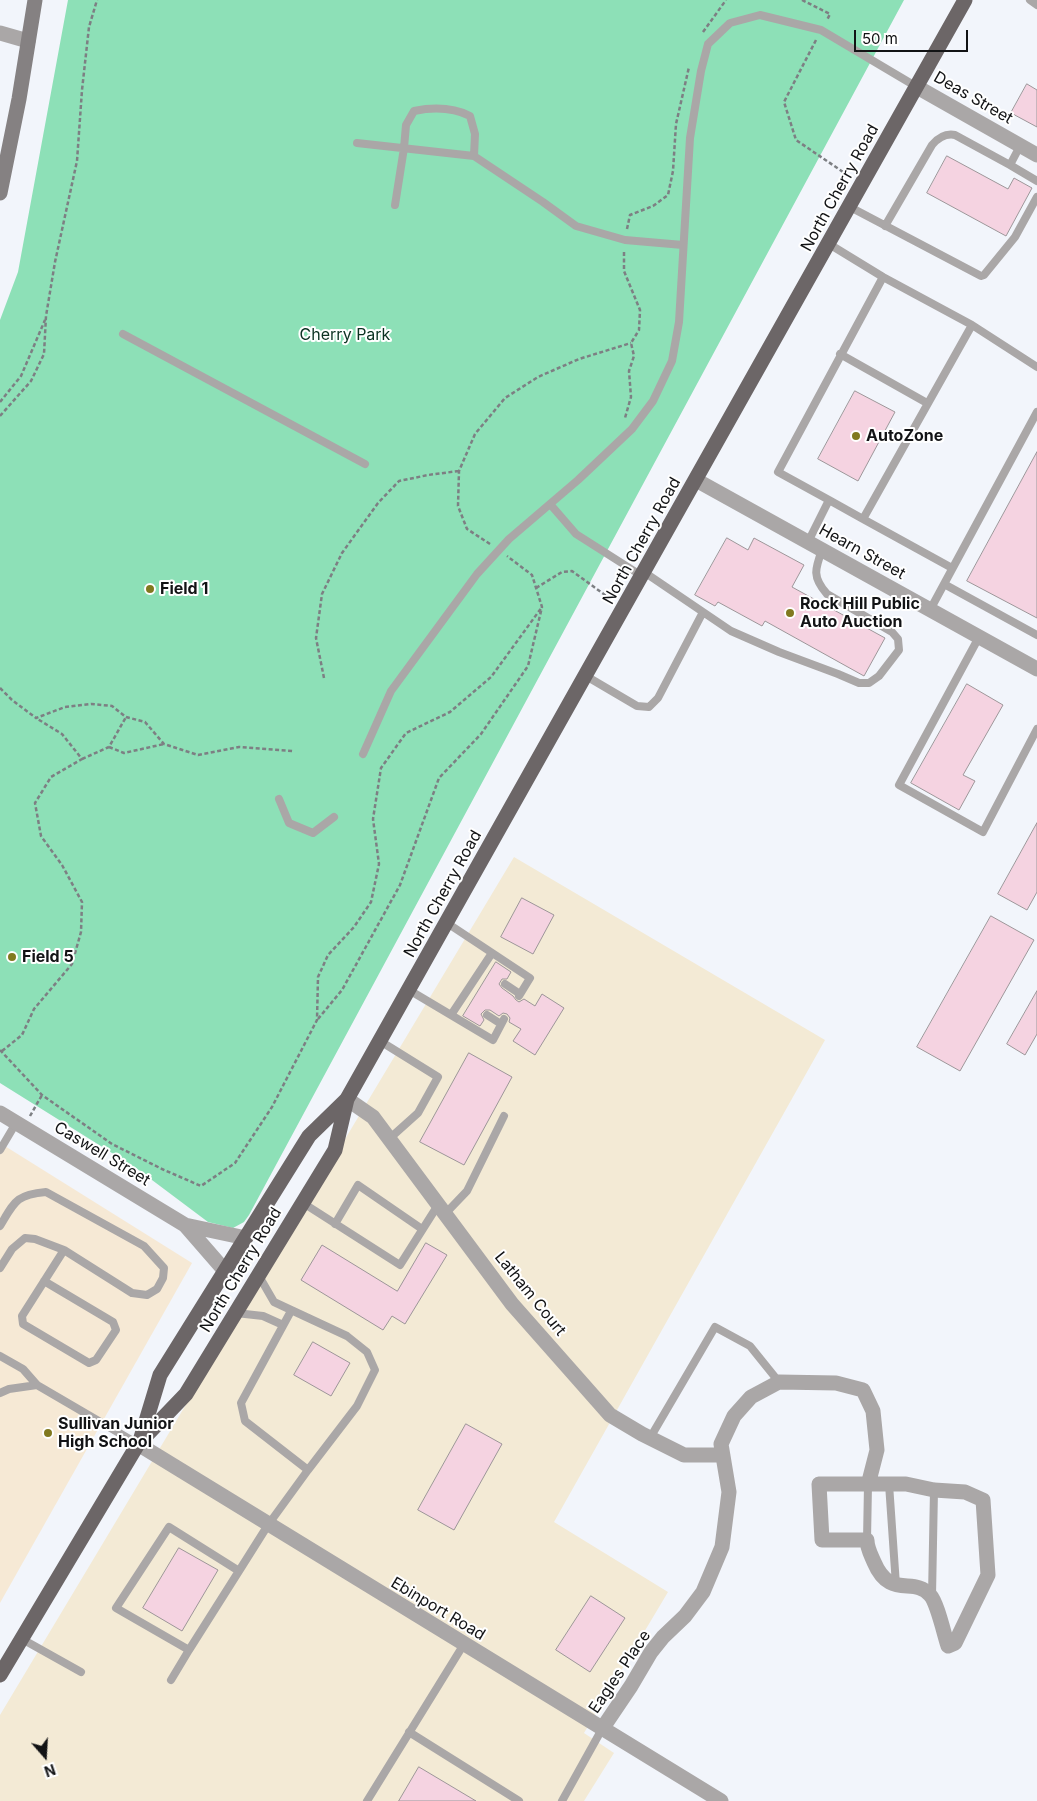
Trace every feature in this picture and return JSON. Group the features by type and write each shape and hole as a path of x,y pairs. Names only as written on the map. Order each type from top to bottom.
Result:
{"main road":[{"name":"North Cherry Road","path":"0,1675 138,1444 186,1394 336,1150 348,1099 966,0"},
{"name":"North Cherry Road","path":"138,1444 160,1374 309,1136 348,1099"}],"street":[{"path":"0,193 19,99 35,0"},
{"path":"0,33 28,41"},
{"name":"Deas Street","path":"917,87 1037,155"},
{"name":"Hearn Street","path":"696,480 1037,669"},
{"name":"Latham Court","path":"348,1099 373,1117 512,1304 610,1415 684,1455 723,1454"},
{"name":"Caswell Street","path":"0,1113 186,1225 225,1271"},
{"name":"Caswell Street","path":"186,1225 246,1238"},
{"path":"779,1382 836,1383 863,1390 874,1411 877,1450 868,1485"},
{"name":"Eagles Place","path":"602,1729 632,1686 651,1652 663,1637 685,1616 703,1592 722,1546 729,1492 721,1444 734,1416 751,1398 779,1382"},
{"name":"Ebinport Road","path":"138,1444 721,1801"},
{"path":"819,1484 889,1484 906,1484 934,1490 965,1492 983,1500 988,1575 955,1643 948,1646 932,1596 925,1590 888,1583 878,1573 867,1546 867,1540 822,1540 819,1484"}],"lane":[{"path":"1030,0 1037,5"},
{"path":"362,754 391,691 477,574 509,539 617,444 632,429 654,401 672,361 679,322 690,138 701,71 708,44 730,23 760,14 821,30 917,87"},
{"path":"394,205 406,125 414,111 430,108 457,110 470,116 475,134 474,156"},
{"path":"885,226 932,145 941,137 951,134 955,135 1037,180"},
{"path":"357,143 474,156 576,226 625,240 683,245"},
{"path":"1010,165 1020,146"},
{"path":"850,207 981,276 984,275 1015,237 1037,197"},
{"path":"829,244 972,325 1037,367"},
{"path":"884,276 840,354 778,472 952,568"},
{"path":"863,519 972,325"},
{"path":"123,334 365,464"},
{"path":"840,354 927,403"},
{"path":"930,610 1037,412"},
{"path":"808,542 829,500"},
{"path":"550,504 576,534 590,544 643,574 731,631 859,683 869,683 879,676 899,650 898,639 892,632 827,594 819,585 815,570 822,550"},
{"path":"944,584 1037,635"},
{"path":"586,676 637,706 649,707 658,698 703,612"},
{"path":"979,637 899,785 983,832 1037,729"},
{"path":"279,799 289,824 313,833 334,817"},
{"path":"447,923 530,978 520,995 505,984"},
{"path":"451,1015 471,985 485,971 492,953"},
{"path":"471,985 479,990"},
{"path":"409,990 492,1040 503,1022 487,1015"},
{"path":"462,999 470,1004"},
{"path":"380,1041 438,1078 418,1113 389,1139"},
{"path":"302,1203 400,1264 422,1229 441,1209 468,1191 504,1116"},
{"path":"0,1150 20,1125"},
{"path":"335,1224 358,1185 422,1229"},
{"path":"0,1226 16,1200 34,1193 46,1192 144,1246 164,1268 163,1278 157,1289 147,1294 132,1293 64,1250 25,1238 12,1249 0,1268"},
{"path":"44,1281 113,1322 116,1330 96,1360 89,1363 23,1324 22,1316 44,1281 64,1250"},
{"path":"171,1680 268,1525 357,1406 375,1370 368,1352 347,1336 274,1302 258,1276"},
{"path":"291,1311 241,1403 245,1421 308,1470"},
{"path":"236,1313 263,1316 283,1325"},
{"path":"650,1438 715,1327 750,1346 779,1382"},
{"path":"0,1356 23,1369 37,1385 138,1444"},
{"path":"0,1393 9,1389 37,1385"},
{"path":"889,1484 896,1585"},
{"path":"867,1540 868,1485"},
{"path":"932,1596 934,1490"},
{"path":"190,1650 116,1608 169,1527 239,1571"},
{"path":"22,1639 81,1672"},
{"path":"367,1801 464,1644"},
{"path":"562,1801 602,1729"},
{"path":"409,1732 519,1801"}],"path":[{"path":"0,416 31,381 44,354 46,316 55,262 77,161 89,27 97,0"},
{"path":"702,33 726,0"},
{"path":"802,0 830,14 784,102 796,140 862,185"},
{"path":"126,716 109,748 82,759 51,777 35,803 41,836 62,866 82,902 81,932 72,964 34,1010 22,1035 1,1051 42,1095 112,1144 201,1186 235,1163 272,1107 317,1020 342,990 400,885 439,778 481,734 528,666 542,607 532,575 467,529 458,506 459,471 475,434 506,398 538,378 579,358 631,343 640,330 640,310 624,271 625,240 630,215 653,206 668,195 673,170 676,124 689,66"},
{"path":"0,402 22,376 46,316"},
{"path":"617,444 631,396 629,371 634,356 631,343"},
{"path":"324,678 316,638 322,594 342,554 378,503 399,481 459,471"},
{"path":"536,588 562,572 572,570 624,608"},
{"path":"317,1020 318,977 328,955 354,927 371,902 379,864 373,819 380,768 406,733 450,712 491,677 542,607"},
{"path":"0,688 12,700 36,718 62,734 82,759"},
{"path":"36,718 65,707 91,704 112,706 126,716 145,722 164,744"},
{"path":"109,748 124,753 164,744 198,755 239,747 293,751"},
{"path":"20,1125 42,1095"}],"shaded area":[{"path":"514,857 825,1040 554,1522 668,1592 584,1733 614,1753 584,1801 0,1801 0,1715"},
{"name":"Sullivan Junior High School","path":"0,1143 192,1263 0,1603"}],"green space":[{"name":"Cherry Park","path":"68,0 904,0 249,1215 244,1222 233,1228 208,1222 136,1168 0,1083 0,320 18,272"}],"building":[{"path":"1027,84 1037,90 1037,127 1011,113"},
{"path":"947,156 1008,189 1014,178 1032,188 1006,236 927,193"},
{"name":"AutoZone","path":"855,391 895,412 858,481 818,459"},
{"path":"1037,452 1037,618 967,581"},
{"name":"Rock Hill Public Auto Auction","path":"727,538 748,550 754,538 804,565 792,587 885,638 864,676 765,621 762,626 718,602 715,606 695,595"},
{"path":"967,684 1003,705 963,775 975,781 959,810 911,783"},
{"path":"1037,823 1037,892 1027,910 998,894"},
{"path":"522,898 554,915 533,954 501,937"},
{"path":"991,916 1034,940 960,1071 917,1047"},
{"path":"496,962 511,972 507,979 502,979 499,984 516,1000 519,1002 524,999 535,1006 542,994 564,1008 535,1055 513,1041 521,1029 509,1022 510,1018 507,1014 503,1013 499,1016 490,1010 485,1010 481,1014 484,1020 480,1026 463,1016"},
{"path":"1037,991 1037,1034 1025,1055 1007,1044"},
{"path":"469,1053 512,1077 464,1165 420,1142"},
{"path":"426,1243 447,1255 405,1324 392,1316 383,1330 301,1280 322,1245 397,1291"},
{"path":"313,1342 350,1363 331,1396 294,1375"},
{"path":"466,1424 502,1444 454,1530 418,1510"},
{"path":"179,1548 218,1570 182,1631 143,1608"},
{"path":"591,1596 625,1618 590,1672 556,1650"},
{"path":"419,1767 476,1801 399,1801"}],"place":[{"name":"AutoZone","path":"856,436"},
{"name":"Field 1","path":"150,589"},
{"name":"Rock Hill Public Auto Auction","path":"790,613"},
{"name":"Field 5","path":"12,957"},
{"name":"Sullivan Junior High School","path":"48,1433"}]}
